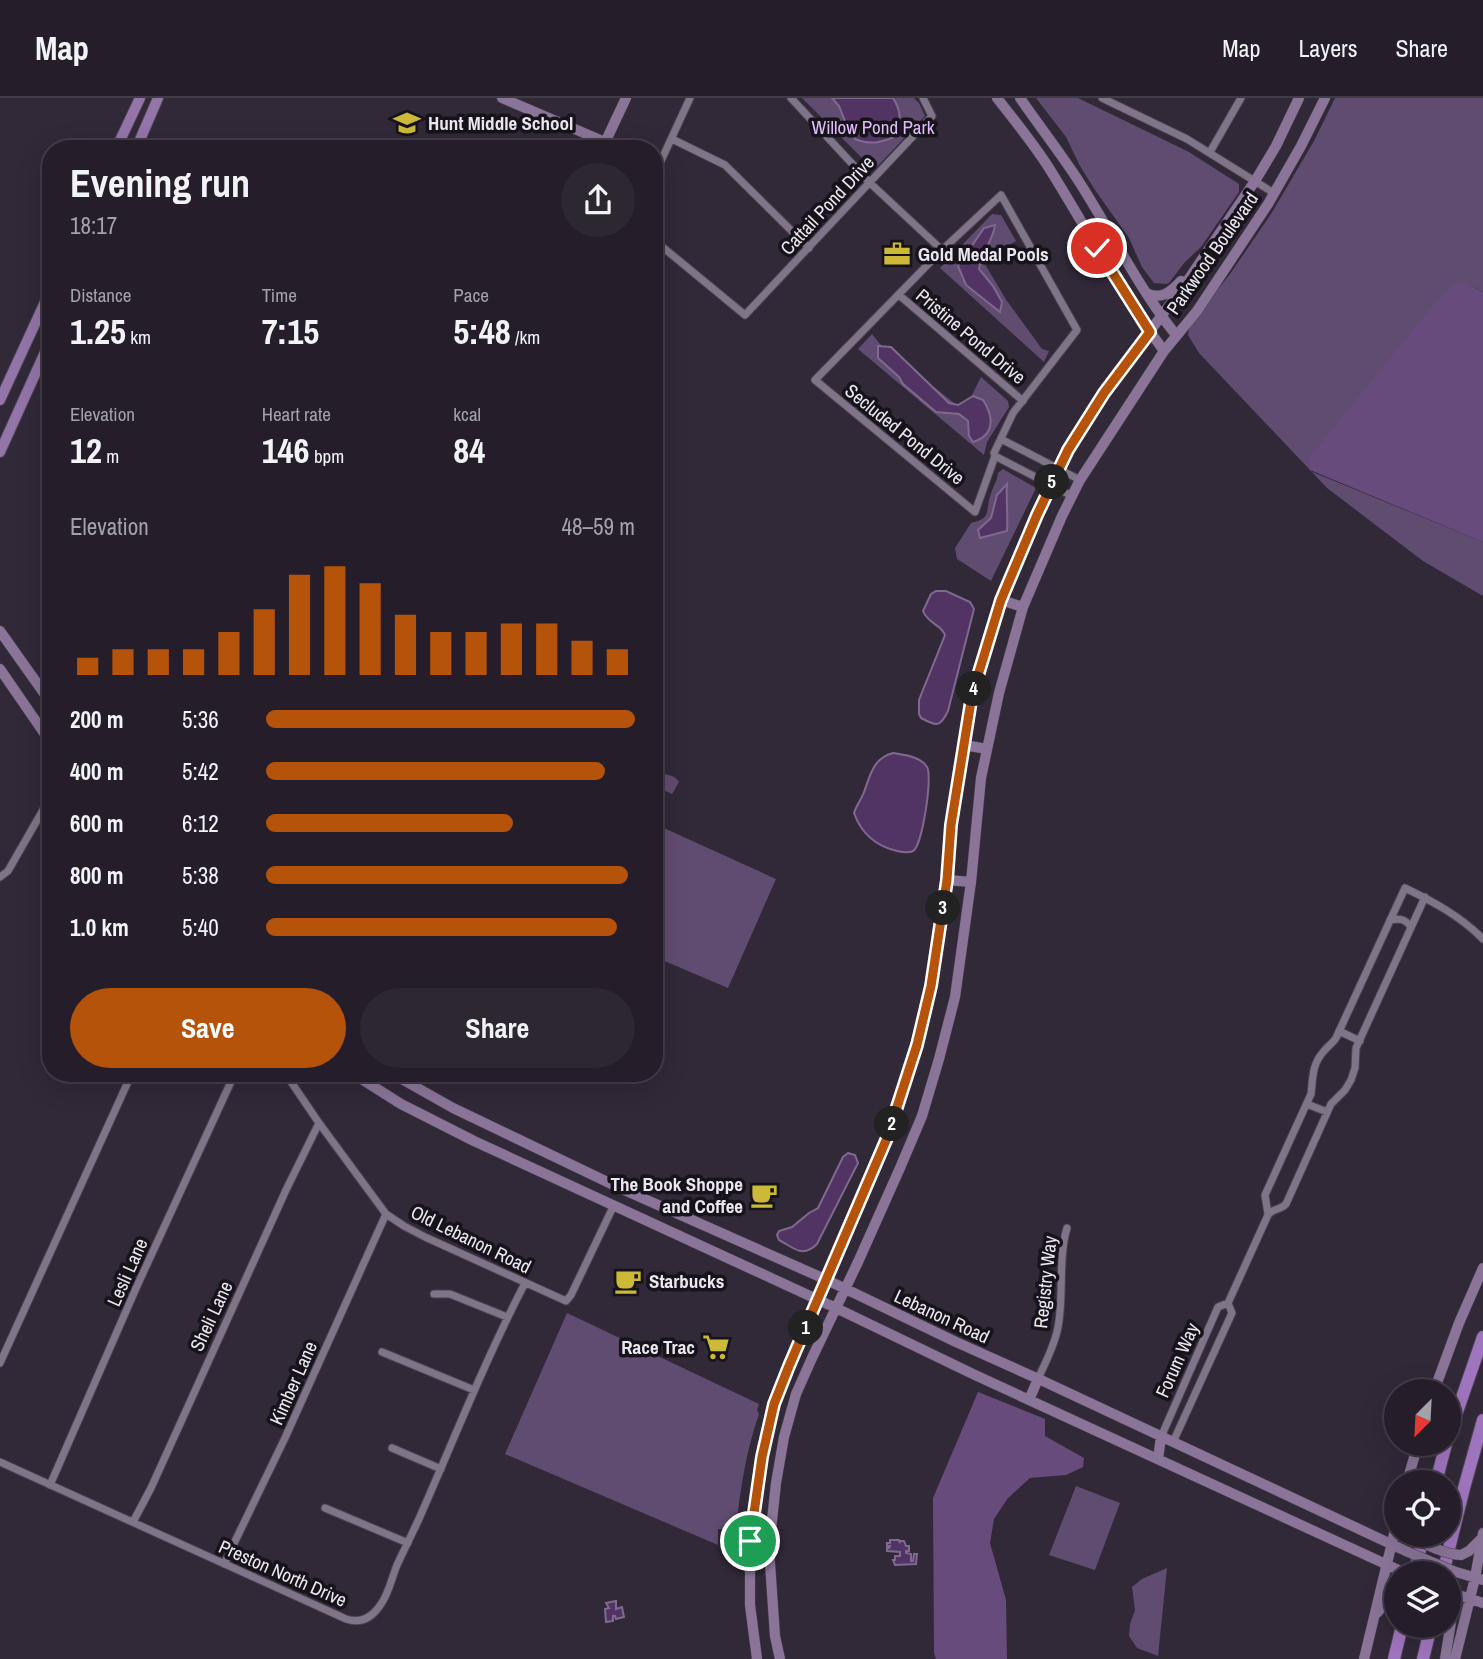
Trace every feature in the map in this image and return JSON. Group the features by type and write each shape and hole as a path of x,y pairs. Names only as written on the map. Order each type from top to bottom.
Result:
{"highway":[{"path":"1461,1399 1483,1323"},
{"path":"1476,1353 1483,1337"},
{"path":"1452,1561 1464,1488 1483,1420"},
{"path":"1394,1659 1399,1638"},
{"path":"1423,1659 1428,1638"}],"main road":[{"path":"120,140 141,98"},
{"path":"140,140 158,98"},
{"path":"502,98 593,140"},
{"path":"606,140 626,98"},
{"path":"998,98 1048,166 1164,351"},
{"path":"1020,98 1076,177 1146,293 1177,335"},
{"name":"Parkwood Boulevard","path":"757,1659 750,1605 749,1548 762,1457 772,1413 789,1366 887,1138 917,1045 931,986 947,880 957,778 972,695 1001,600 1058,470 1104,393 1255,181 1276,146 1299,98"},
{"name":"Parkwood Boulevard","path":"780,1659 775,1636 769,1549 784,1437 796,1394 922,1116 939,1059 955,997 971,882 981,778 999,693 1023,607 1080,480 1164,351 1197,311 1274,193 1325,98"},
{"path":"1146,293 1152,296 1166,294 1196,267"},
{"path":"0,400 42,308"},
{"path":"0,452 42,359"},
{"path":"15,367 34,376"},
{"path":"1001,600 1023,607"},
{"path":"0,631 42,690"},
{"path":"0,669 42,730"},
{"path":"964,745 987,749"},
{"path":"947,880 971,882"},
{"name":"Lebanon Road","path":"366,1082 401,1104 474,1141 1384,1564"},
{"name":"Lebanon Road","path":"407,1082 453,1108 622,1189 827,1280 1384,1540"},
{"path":"614,1205 622,1189"},
{"path":"1438,1379 1483,1268"},
{"path":"1029,1400 1038,1379"},
{"path":"1157,1459 1161,1437"},
{"path":"1157,1459 1173,1442"},
{"path":"750,1535 770,1538"},
{"path":"1434,1547 1453,1555 1461,1555 1469,1551 1483,1535"},
{"path":"1455,1659 1469,1599 1479,1579 1483,1535"},
{"name":"Lebanon Road","path":"1398,1547 1427,1561"},
{"path":"749,1548 769,1549"},
{"name":"Lebanon Road","path":"1461,1575 1479,1579"},
{"path":"1364,1659 1384,1576"},
{"path":"1461,1596 1483,1603"},
{"path":"1373,1618 1384,1605"},
{"path":"1445,1659 1448,1638"}],"street":[{"path":"663,156 691,98"},
{"path":"791,98 870,183 942,250"},
{"name":"Cattail Pond Drive","path":"663,247 745,315 932,116 923,98"},
{"path":"1102,98 1172,130 1274,193"},
{"path":"1210,152 1241,98"},
{"path":"671,139 725,165 808,248"},
{"path":"899,295 1001,195 1077,330 1013,413 994,453 995,456 1072,496"},
{"name":"Secluded Pond Drive","path":"899,295 815,380 975,512 995,456"},
{"name":"Pristine Pond Drive","path":"899,295 1023,401"},
{"path":"1001,439 1080,480"},
{"path":"0,877 8,871 42,812"},
{"name":"Forum Way","path":"1161,1437 1218,1307 1228,1303 1268,1215 1265,1195 1312,1092 1312,1076 1317,1061 1335,1040 1405,888 1425,897 1360,1041 1351,1080 1327,1112 1285,1205 1268,1215"},
{"path":"1425,897 1458,916 1483,939"},
{"path":"1390,920 1402,919 1411,927"},
{"path":"1339,1031 1360,1041"},
{"path":"0,1363 128,1082"},
{"name":"Lesli Lane","path":"50,1485 137,1286 231,1082"},
{"name":"Old Lebanon Road","path":"291,1082 386,1213 425,1237 566,1301 614,1205"},
{"path":"1307,1104 1327,1112"},
{"name":"Sheli Lane","path":"133,1522 318,1122"},
{"name":"Kimber Lane","path":"224,1564 285,1438 386,1213"},
{"name":"Registry Way","path":"1038,1379 1058,1329 1063,1239 1067,1228"},
{"name":"Preston North Drive","path":"0,1462 355,1622 372,1616 383,1603 474,1390 524,1283"},
{"path":"434,1294 450,1294 507,1317"},
{"name":"Forum Way","path":"1173,1442 1232,1313 1228,1303"},
{"path":"382,1352 474,1390"},
{"path":"391,1448 441,1469"},
{"path":"325,1508 408,1543"}],"green space":[{"name":"Willow Pond Park","path":"802,98 914,98 925,116 874,170"},
{"path":"1036,98 1078,98 1189,152 1239,184 1239,192 1201,247 1169,283 1154,283 1142,267 1129,238 1080,166 1066,137"},
{"path":"1335,98 1483,98 1483,292 1466,285 1455,285 1310,470 1199,353 1188,335 1190,324 1230,274 1271,214 1314,141"},
{"path":"992,214 1001,215 1016,241 983,261 1007,301 1042,349 1049,351 1044,362 940,268"},
{"path":"872,334 880,344 964,411 981,377 1008,401 1009,407 987,442 984,455 858,349"},
{"path":"1003,469 1036,488 991,581 957,559 955,548 971,523 985,517 998,473"},
{"path":"1312,472 1483,542 1483,596 1423,561 1327,488"},
{"path":"663,774 674,777 679,782 672,794 663,790"},
{"path":"663,828 776,879 728,988 663,960"},
{"path":"567,1313 759,1404 759,1414 744,1471 736,1530 718,1529 718,1545 505,1454"},
{"path":"1076,1486 1120,1503 1095,1570 1049,1555"},
{"path":"1167,1568 1158,1656 1137,1648 1129,1636 1135,1610 1132,1587 1142,1579"}],"shaded area":[{"path":"832,98 893,98 900,117 894,137 875,142 855,139 839,106"},
{"path":"995,225 979,269 1002,302 1000,312 966,285 958,266 984,228"},
{"path":"1462,283 1483,292 1483,542 1310,470 1308,459 1440,297 1455,284"},
{"path":"878,346 891,347 949,403 958,405 973,396 983,400 989,413 989,430 973,442 969,436 968,421 959,414 936,412 878,358"},
{"path":"1007,484 1007,531 980,538 978,530 991,518 997,495"},
{"path":"946,591 970,602 974,609 948,711 937,724 921,718 919,714 919,700 945,635 923,611 931,594"},
{"path":"893,753 920,760 927,767 928,773 928,796 923,825 916,847 909,852 889,849 876,842 861,827 854,813 873,768 886,755"},
{"path":"848,1153 855,1155 858,1163 817,1244 807,1251 802,1251 779,1240 779,1231 792,1227 818,1208 843,1157"},
{"path":"978,1392 1045,1419 1045,1436 1084,1458 1083,1467 1066,1475 1030,1478 1008,1498 994,1519 990,1543 1006,1600 1007,1659 936,1659 933,1498"},
{"path":"890,1540 899,1540 900,1543 904,1541 906,1546 909,1546 906,1553 911,1554 911,1561 914,1554 917,1554 916,1564 895,1565 893,1560 895,1556 900,1556 900,1552 887,1551 890,1546 887,1546 887,1543 890,1543"},
{"path":"616,1601 616,1609 622,1607 624,1617 616,1619 613,1616 613,1621 606,1622 605,1609 609,1608 606,1603"}],"place":[{"name":"Hunt Middle School","path":"407,123"},
{"name":"Gold Medal Pools","path":"897,254"},
{"name":"The Book Shoppe and Coffee","path":"764,1195"},
{"name":"Starbucks","path":"628,1281"},
{"name":"Race Trac","path":"716,1347"}],"route":[{"path":"750,1541 762,1457 774,1404 887,1138 917,1045 931,986 947,880 957,778 972,695 1001,600 1068,450 1104,393 1150,332 1097,248"}]}
